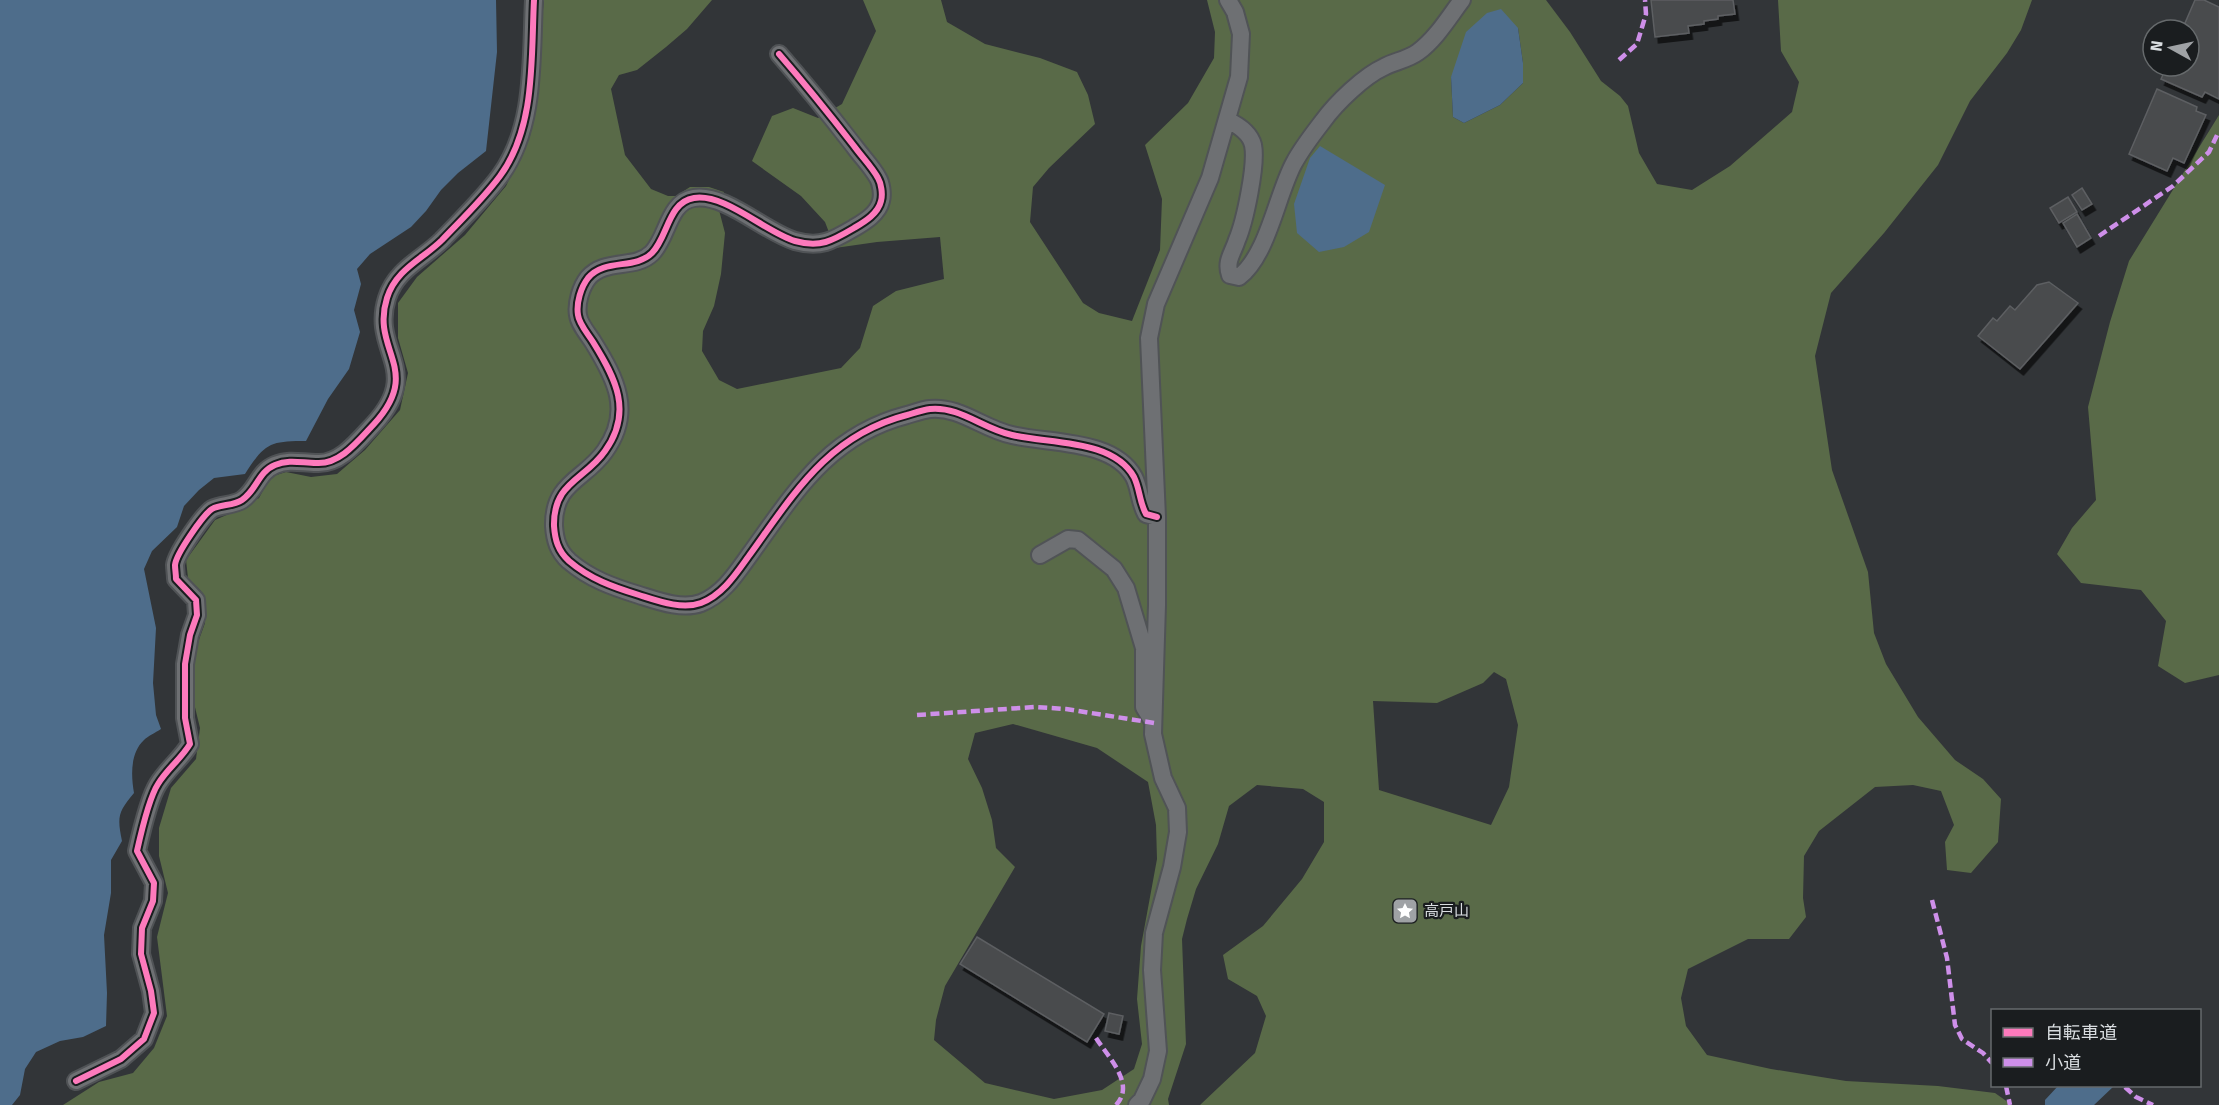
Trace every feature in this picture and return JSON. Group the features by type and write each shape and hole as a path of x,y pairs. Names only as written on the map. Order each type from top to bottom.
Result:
{"street":[{"path":"76,1081 121,1059 144,1039 154,1013 151,991 141,954 142,928 153,902 154,883 137,851 156,786 166,772 182,758 190,744 185,718 185,664 190,634 197,615 196,600 176,579 175,563 202,518 214,508 242,501 252,491 261,474 274,465 287,461 319,464 332,461 345,453 368,430 393,398 397,380 394,361 383,331 387,296 395,279 409,265 439,243 501,175 518,141 525,116 531,71 534,0"},
{"path":"1137,1105 1142,1100 1152,1078 1158,1051 1152,970 1154,933 1172,867 1178,832 1176,808 1163,778 1154,734 1157,517 1149,338 1156,304 1210,178 1239,77 1242,57 1241,34 1235,12 1228,0"},
{"path":"1227,120 1240,125 1252,143 1254,162 1238,240 1227,267 1230,275 1239,277 1247,271 1261,246 1294,163 1325,119 1359,84 1383,67 1402,61 1417,52 1431,39 1462,0"},
{"path":"779,54 881,182 881,201 871,217 836,239 816,245 795,241 775,233 712,200 695,198 682,203 670,219 660,243 651,255 639,262 618,264 597,270 585,281 578,300 578,318 607,364 619,391 620,416 614,439 599,460 560,493 554,520 555,543 567,559 599,582 680,606 701,603 724,589 798,488 831,452 881,422 931,409 957,411 983,425 1009,435 1108,452 1123,461 1137,481 1140,502 1146,514 1157,517"},
{"path":"1040,555 1068,539 1078,540 1114,569 1126,588 1144,648 1144,707 1154,723"}],"green space":[{"path":"544,0 712,0 687,29 637,70 619,75 611,89 625,155 651,189 668,196 676,196 690,187 709,187 724,192 719,210 725,233 721,274 714,306 703,331 702,351 719,380 737,389 841,368 860,348 873,306 896,291 944,279 940,237 835,248 825,222 801,196 752,161 772,116 793,108 818,118 842,104 876,31 863,0 941,0 947,22 985,44 1040,58 1077,72 1088,95 1095,124 1049,168 1033,187 1030,222 1083,303 1099,313 1132,321 1160,250 1162,199 1145,145 1188,103 1214,58 1215,32 1207,0 1546,0 1570,32 1601,81 1620,96 1628,106 1639,153 1657,184 1692,190 1730,166 1792,112 1799,82 1781,51 1778,0 2032,0 2021,30 2007,53 1970,101 1938,165 1884,233 1831,293 1815,356 1832,470 1868,572 1874,633 1886,664 1918,717 1955,760 1983,779 2001,799 1998,842 1971,873 1947,870 1945,842 1954,825 1941,791 1913,785 1875,787 1819,831 1804,856 1803,898 1806,917 1789,939 1748,939 1688,969 1681,998 1686,1026 1707,1055 1771,1069 1846,1081 1938,1086 1995,1093 2012,1105 1200,1105 1255,1053 1266,1016 1257,996 1228,979 1223,955 1263,926 1302,879 1324,842 1324,802 1303,789 1257,785 1229,806 1218,844 1196,889 1187,919 1182,939 1186,1044 1168,1099 1169,1105 63,1105 99,1082 133,1073 154,1048 167,1016 157,937 168,893 159,856 159,828 171,788 196,759 200,728 193,699 193,656 205,623 201,591 188,578 186,560 215,520 259,498 270,477 286,472 311,477 337,474 365,450 400,410 408,373 398,338 398,303 417,277 465,235 506,186 530,136","holes":["1518,28 1523,63 1523,83 1500,105 1464,123 1453,117 1451,77","1494,672 1506,679 1518,725 1509,787 1491,825 1379,790 1373,701 1437,703 1483,683","1013,724 1097,748 1148,782 1156,825 1157,859 1141,946 1137,999 1142,1044 1134,1069 1102,1090 1054,1099 985,1083 934,1040 936,1020 945,986 1015,867 996,848 992,820 982,788 968,759 975,733"]},
{"path":"2219,115 2219,675 2185,683 2158,666 2166,621 2141,590 2081,583 2057,554 2072,528 2096,500 2088,407 2110,322 2129,261"}],"water":[{"path":"0,0 496,0 497,52 486,151 441,190 411,227 370,254 357,269 361,284 354,310 360,332 349,369 328,399 306,441 276,443 258,456 245,474 214,478 184,506 177,527 152,551 144,569 156,628 153,683 156,715 161,729 144,740 136,751 132,772 134,793 120,815 122,841 111,860 111,893 104,935 106,1026 83,1037 60,1041 36,1052 25,1069 20,1095 12,1105 0,1105"},
{"path":"1501,9 1518,28 1523,63 1523,83 1500,105 1464,123 1453,117 1451,77 1466,32 1487,13"},
{"path":"1320,146 1385,185 1369,232 1344,247 1319,252 1297,233 1294,204 1310,158"},
{"path":"2057,1087 2113,1087 2094,1105 2045,1105 2045,1100"}],"building":[{"path":"1651,0 1733,0 1735,14 1718,16 1718,19 1704,21 1704,24 1688,26 1689,33 1655,37"},
{"path":"2195,0 2204,0 2219,7 2219,99 2205,92 2202,97 2161,79 2201,78 2201,18 2187,18"},
{"path":"2157,89 2197,107 2196,111 2206,115 2184,163 2173,158 2167,171 2129,154"},
{"path":"2082,188 2092,204 2082,210 2072,195"},
{"path":"2068,197 2077,212 2059,223 2050,208"},
{"path":"2077,214 2091,238 2077,247 2063,223"},
{"path":"2049,282 2078,303 2020,369 1978,336 1993,318 1997,321 2010,306 2015,310 2037,285"},
{"path":"977,937 1104,1014 1087,1042 960,964"},
{"path":"1109,1013 1123,1016 1119,1034 1105,1031"}],"marked path":[{"path":"1619,60 1637,44 1646,14 1645,0"},
{"path":"2099,236 2173,186 2209,152 2219,131"},
{"path":"917,715 1035,707 1066,709 1154,723"},
{"path":"1932,900 1947,958 1955,1025 1962,1039 1983,1053 1991,1062"},
{"path":"1096,1038 1113,1062 1122,1080 1121,1097 1116,1105"},
{"path":"2006,1087 2010,1105"},
{"path":"2125,1087 2136,1097 2153,1105"}],"cycle path":[{"path":"76,1081 121,1059 144,1039 154,1013 151,991 141,954 142,928 153,901 154,883 137,851 151,798 162,779 190,744 185,718 185,664 190,635 197,615 196,600 176,579 175,565 180,552 212,509 242,500 269,468 290,462 325,463 341,456 362,438 388,405 395,389 396,374 385,332 384,316 387,298 391,288 403,272 435,247 472,209 487,193 512,157 526,114 534,0"},
{"path":"779,54 876,174 882,198 879,206 870,217 846,233 826,242 812,244 783,236 719,201 694,198 679,206 652,253 637,261 603,268 588,278 578,300 579,318 609,369 620,409 618,423 605,451 564,491 559,500 555,511 554,531 565,557 585,573 620,589 670,604 686,606 701,603 717,594 729,582 799,488 835,451 856,436 880,424 930,409 961,414 1012,435 1079,445 1111,456 1124,465 1134,477 1146,514 1157,517"}],"place":[{"name":"高戸山","path":"1405,911"}]}
